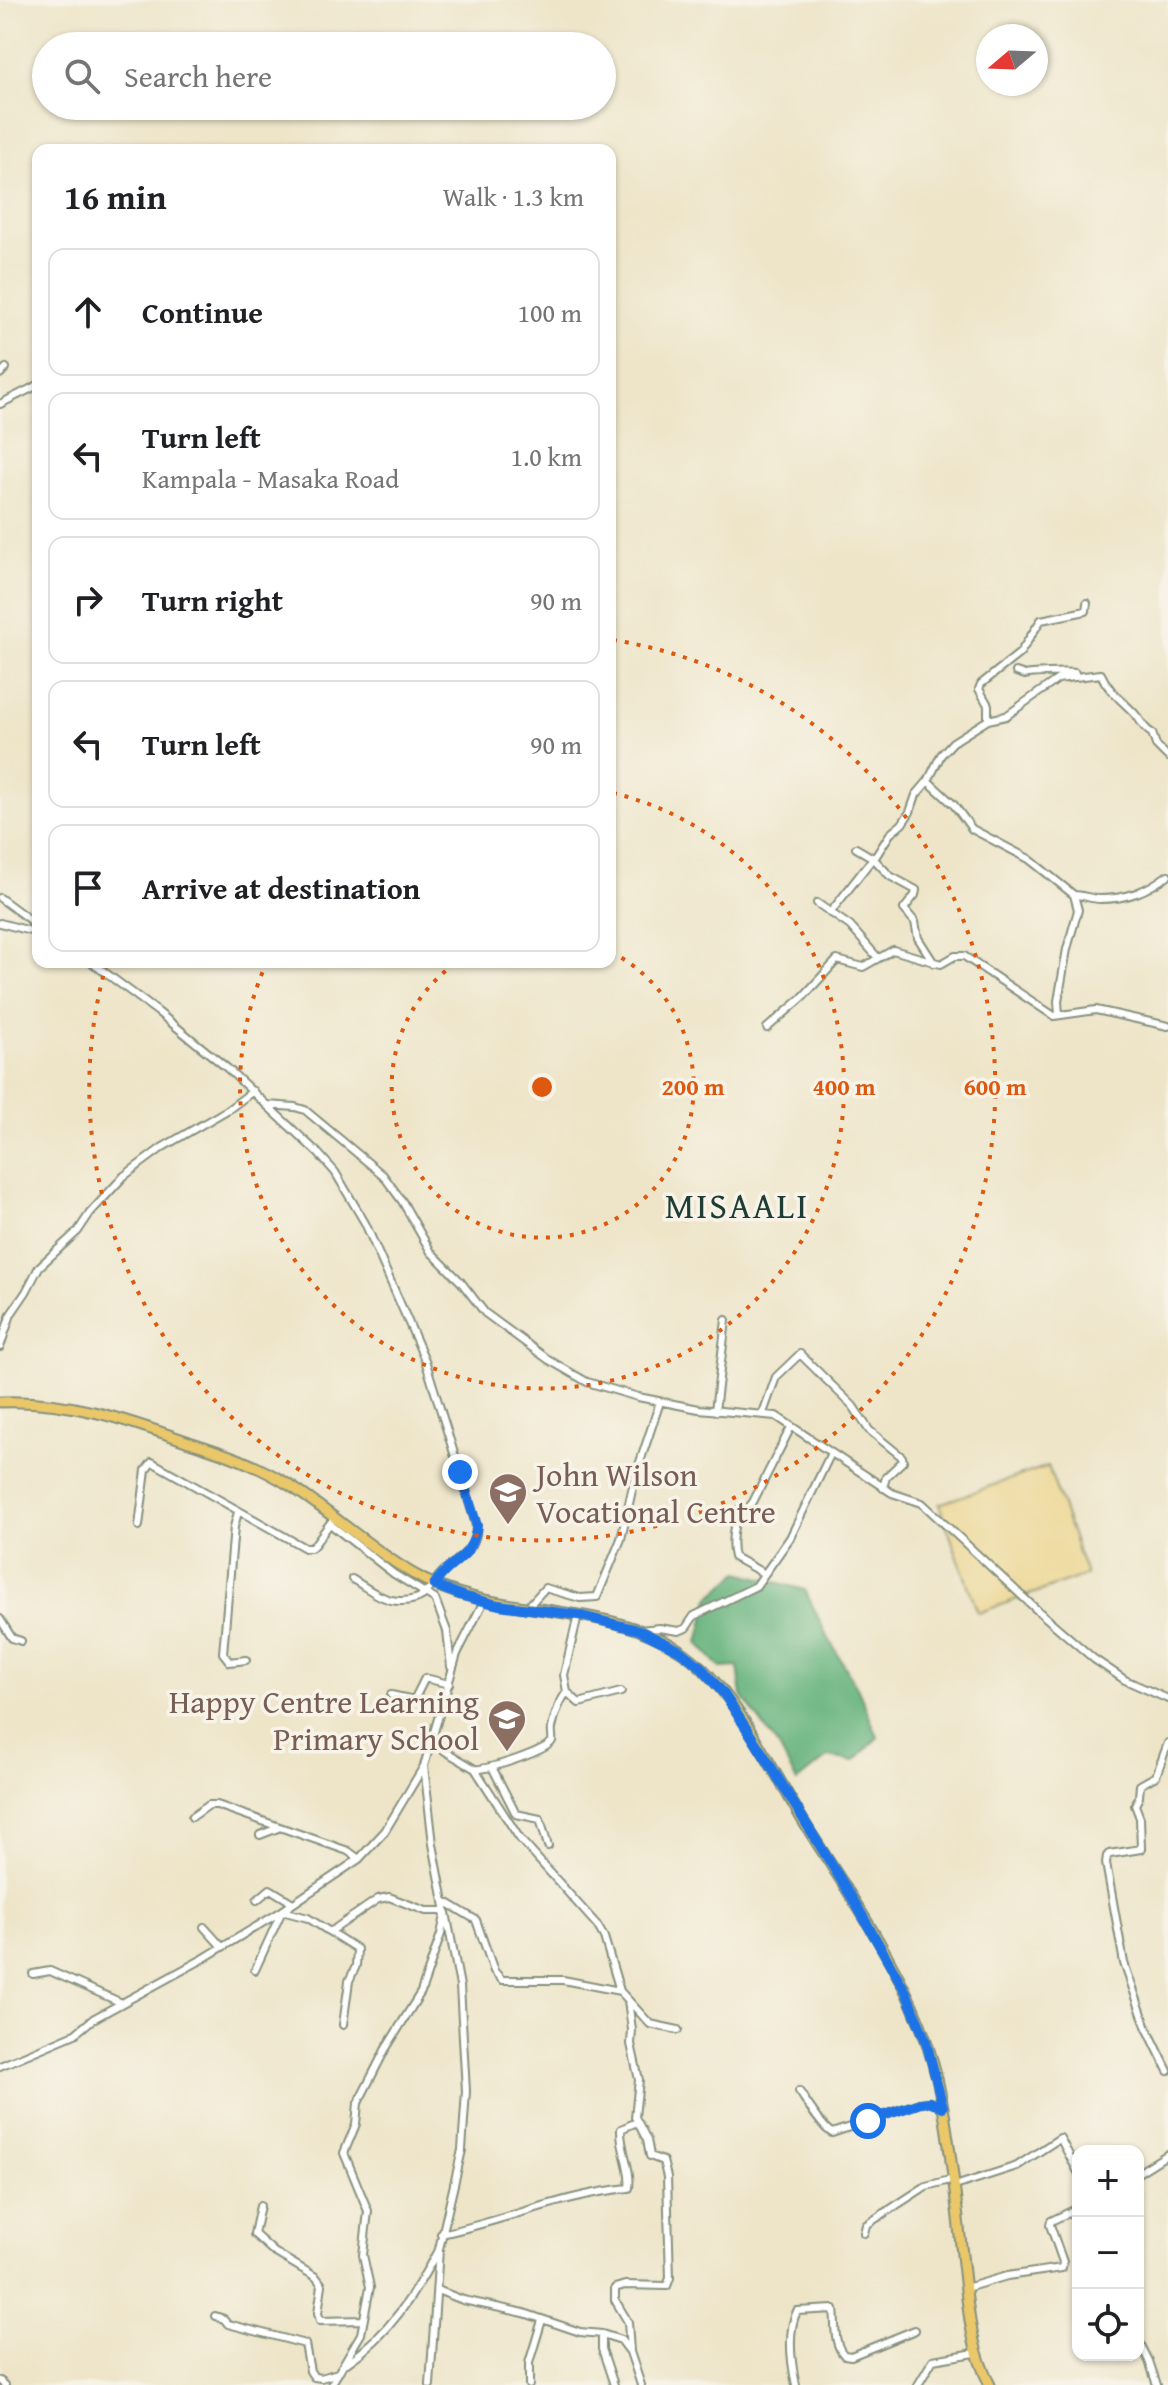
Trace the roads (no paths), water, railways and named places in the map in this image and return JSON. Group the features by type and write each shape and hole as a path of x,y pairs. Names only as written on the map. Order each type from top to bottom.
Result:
{"main road":[{"path":"4,1402 38,1401 93,1410 206,1447 267,1472 289,1485 332,1521 412,1573 431,1589 526,1609 578,1615 639,1630 679,1650 700,1666 724,1694 857,1906 906,1992 926,2041 943,2107 975,2353 990,2385"}],"street":[{"path":"0,374 6,368"},
{"path":"0,404 32,388"},
{"path":"988,720 988,705 979,689 981,684 1020,653 1044,618 1086,611 1087,603"},
{"path":"1016,672 1025,675 1032,672 1048,675 1074,673 1077,676"},
{"path":"830,913 890,834 902,824 916,795 953,742 988,720 1006,716 1053,682 1101,674 1118,699 1135,713 1144,729 1152,733 1156,745 1168,757"},
{"path":"1040,693 1048,675"},
{"path":"928,781 959,809 967,825 1011,852 1029,859 1074,895 1095,899 1127,896 1150,888 1168,875"},
{"path":"856,848 873,858 890,876 916,890 904,909 915,922 918,938 934,963"},
{"path":"1059,1015 1058,1001 1067,949 1078,910 1074,895"},
{"path":"0,898 32,922"},
{"path":"817,903 850,926 878,958"},
{"path":"0,923 32,931"},
{"path":"767,1028 802,998 837,960 863,967 893,950 941,964 955,956 964,956 1047,1014 1096,1010 1168,1026"},
{"path":"99,968 202,1046 318,1153 349,1193 378,1250 425,1360 477,1526 468,1553 442,1573 431,1589 412,1600 388,1600 352,1579"},
{"path":"0,1347 11,1314 39,1267 78,1231 124,1176 163,1147 229,1109 253,1091"},
{"path":"267,1105 305,1110 375,1167 392,1186 431,1252 461,1282 485,1313 549,1360 587,1382 660,1402 776,1416 883,1488 922,1503 1094,1659 1125,1680 1168,1699"},
{"path":"715,1411 726,1320"},
{"path":"763,1413 776,1377 800,1354 853,1406 869,1430 901,1455 903,1461 886,1477 883,1488"},
{"path":"0,1409 4,1402"},
{"path":"526,1609 545,1588 580,1598 597,1597 621,1539 635,1477 660,1402"},
{"path":"763,1573 734,1557 734,1526 738,1510 749,1507 753,1502 791,1427"},
{"path":"639,1630 659,1628 674,1631 686,1628 694,1616 752,1588 790,1538 831,1453"},
{"path":"139,1526 146,1470 152,1462 308,1548 314,1545 332,1521"},
{"path":"238,1512 223,1653 232,1662 246,1660"},
{"path":"431,1589 447,1631 452,1671"},
{"path":"0,2066 66,2039 122,2003 282,1911 359,1859 385,1831 424,1766 457,1654 484,1601"},
{"path":"431,1739 445,1751 481,1770 549,1746 552,1727 567,1692 564,1675 578,1615"},
{"path":"0,1619 12,1638 21,1641"},
{"path":"391,1695 414,1700 425,1678 449,1684"},
{"path":"567,1692 579,1703 621,1692"},
{"path":"1168,1743 1156,1776 1140,1785 1135,1805 1140,1818 1141,1849 1110,1854 1106,1863 1124,1963 1146,2026 1168,2071"},
{"path":"424,1766 433,1844 460,1986 466,2101 462,2150 439,2249 430,2385"},
{"path":"491,1766 516,1814 540,1819 548,1846"},
{"path":"475,1769 520,1839 601,1931 620,1991 650,2024 678,2030"},
{"path":"192,1817 209,1805 217,1805 348,1851 359,1859"},
{"path":"260,1835 278,1828"},
{"path":"257,1900 270,1889 293,1903"},
{"path":"330,1932 378,1899 389,1897 426,1911 446,1911"},
{"path":"446,1902 476,1920 494,1971 502,1980 563,1980 620,1991"},
{"path":"282,1911 308,1918 357,1949 343,2025"},
{"path":"255,1970 282,1911"},
{"path":"331,2385 361,2334 370,2287 363,2255 368,2211 344,2153 356,2124 358,2103 385,2050 421,1992 446,1911"},
{"path":"204,1927 222,1947"},
{"path":"33,1974 50,1971 122,2003"},
{"path":"628,2000 631,2044 639,2080 637,2122 647,2140 650,2156 659,2158 665,2165 670,2278 667,2286 625,2285 615,2288 615,2300 628,2322 630,2352 641,2385"},
{"path":"799,2091 824,2129 832,2133 920,2103 929,2102 943,2107"},
{"path":"441,2234 603,2191 629,2188 621,2129 637,2122"},
{"path":"864,2233 866,2225 926,2186 954,2183 1017,2166 1060,2138 1072,2161"},
{"path":"1144,2169 1168,2154"},
{"path":"260,2206 254,2234 274,2252 316,2277 322,2285 318,2313 320,2321 363,2320"},
{"path":"966,2288 1007,2276 1062,2268 1063,2262 1050,2225 1051,2221 1072,2211"},
{"path":"342,2366 378,2341 403,2311 439,2249"},
{"path":"437,2290 455,2298 524,2313 580,2332 621,2340 630,2352"},
{"path":"796,2385 792,2361 793,2320 797,2311 834,2309 836,2339 844,2355 851,2356 915,2330"},
{"path":"215,2316 228,2324 305,2344 314,2377 338,2373"},
{"path":"529,2385 529,2363 542,2320"},
{"path":"602,2334 602,2349 614,2385"},
{"path":"1144,2351 1157,2385"},
{"path":"921,2384 933,2360 975,2353"},
{"path":"0,2381 5,2385"}],"place":[{"name":"John Wilson Vocational Centre","path":"508,1526"},
{"name":"Happy Centre Learning Primary School","path":"507,1753"}],"district":[{"name":"MISAALI","path":"737,1204"}]}
